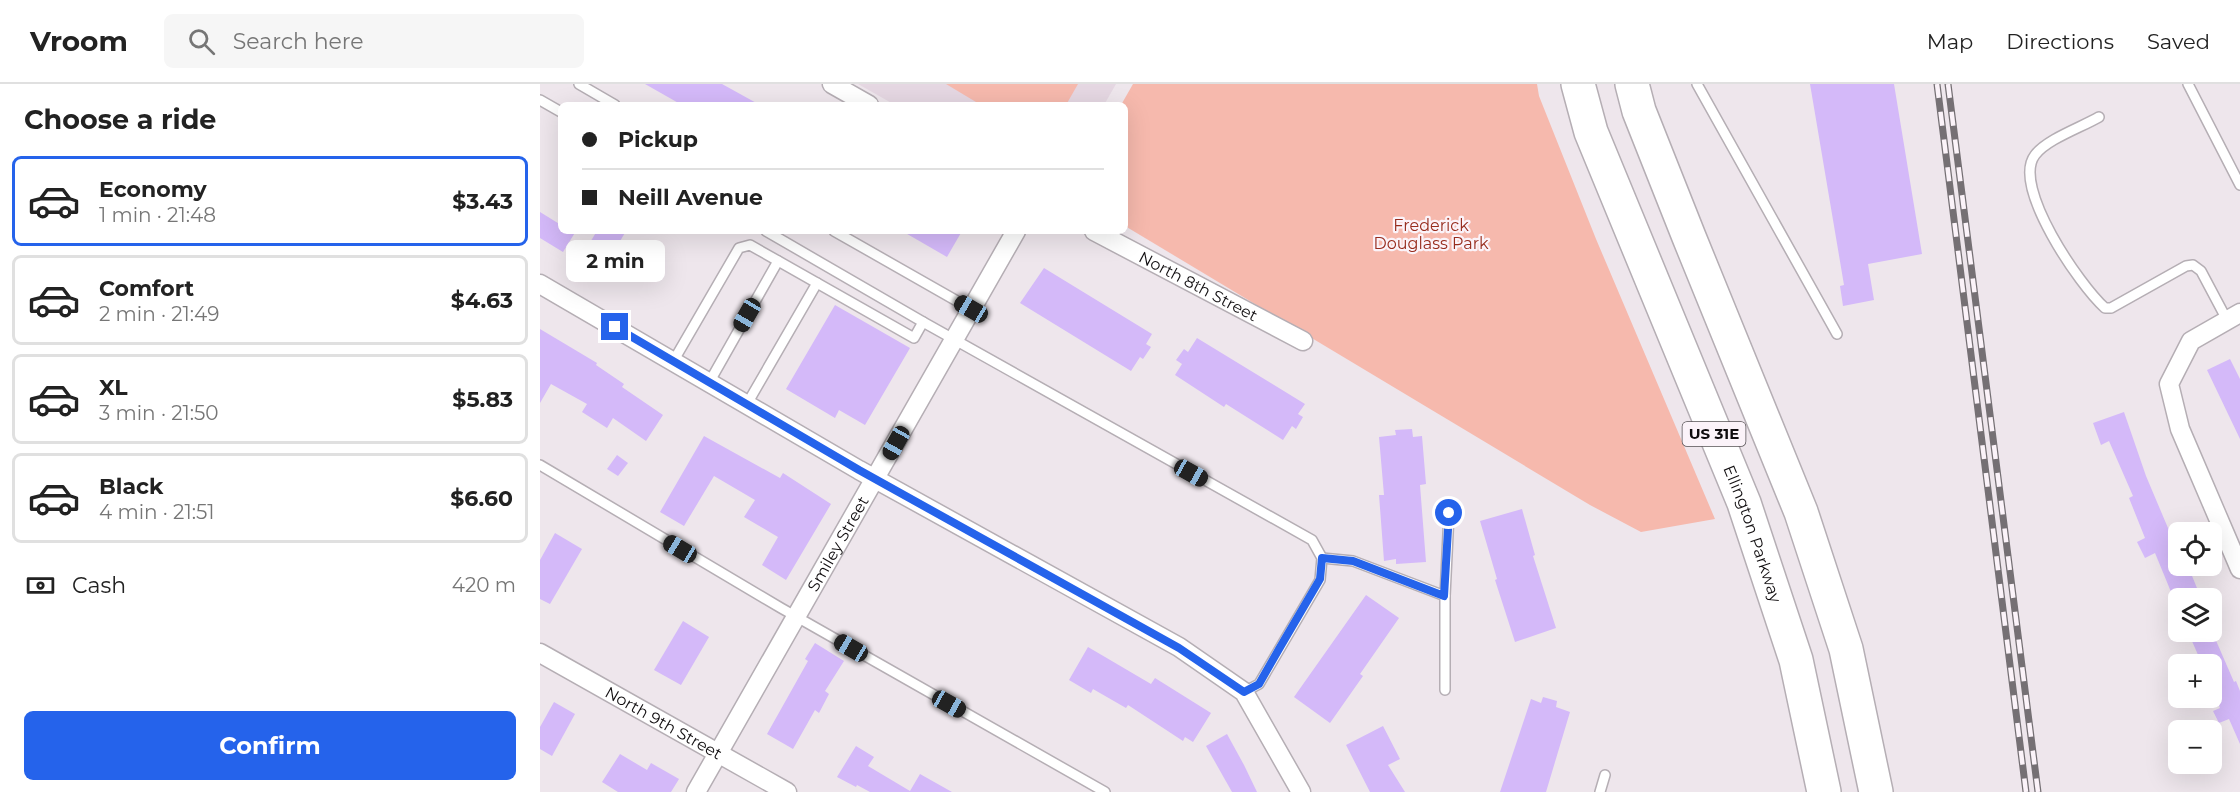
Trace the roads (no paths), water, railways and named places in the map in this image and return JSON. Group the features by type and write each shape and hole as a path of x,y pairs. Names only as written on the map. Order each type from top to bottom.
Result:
{"highway":[{"name":"Ellington Parkway","path":"1578,84 1591,132 1751,523 1796,660 1824,792"},
{"name":"US 31E","path":"1632,84 1639,111 1676,206 1801,512 1846,649 1876,792"}],"street":[{"path":"832,84 863,102"},
{"name":"Smiley Street","path":"696,792 1014,234"},
{"name":"North 8th Street","path":"1100,234 1302,341"},
{"path":"540,284 876,478 1179,648 1244,692 1301,792"},
{"path":"2234,317 2191,341 2169,384 2180,429 2240,569"},
{"name":"North 9th Street","path":"540,653 787,792"}],"lane":[{"path":"579,84 610,102"},
{"path":"1697,84 1838,334"},
{"path":"2188,84 2240,185"},
{"path":"540,100 558,110"},
{"path":"2099,117 2043,147 2034,156 2030,166 2029,183 2039,210 2073,270 2105,308 2112,308 2186,266 2193,265 2201,271 2234,317"},
{"path":"771,234 953,341 1312,540 1322,558 1320,579 1259,684 1244,692"},
{"path":"839,234 971,309"},
{"path":"674,360 739,248 750,246 914,338 923,322"},
{"path":"710,381 778,261"},
{"path":"747,404 817,283"},
{"path":"540,465 795,617 1105,792"},
{"path":"1445,690 1444,596 1449,513"},
{"path":"1322,558 1353,561 1444,596"},
{"path":"1600,792 1605,775"}],"railway":[{"path":"1937,84 2026,792"},
{"path":"1948,84 2038,792"}],"park label":[{"name":"Frederick Douglass Park","path":"1431,234"}]}
